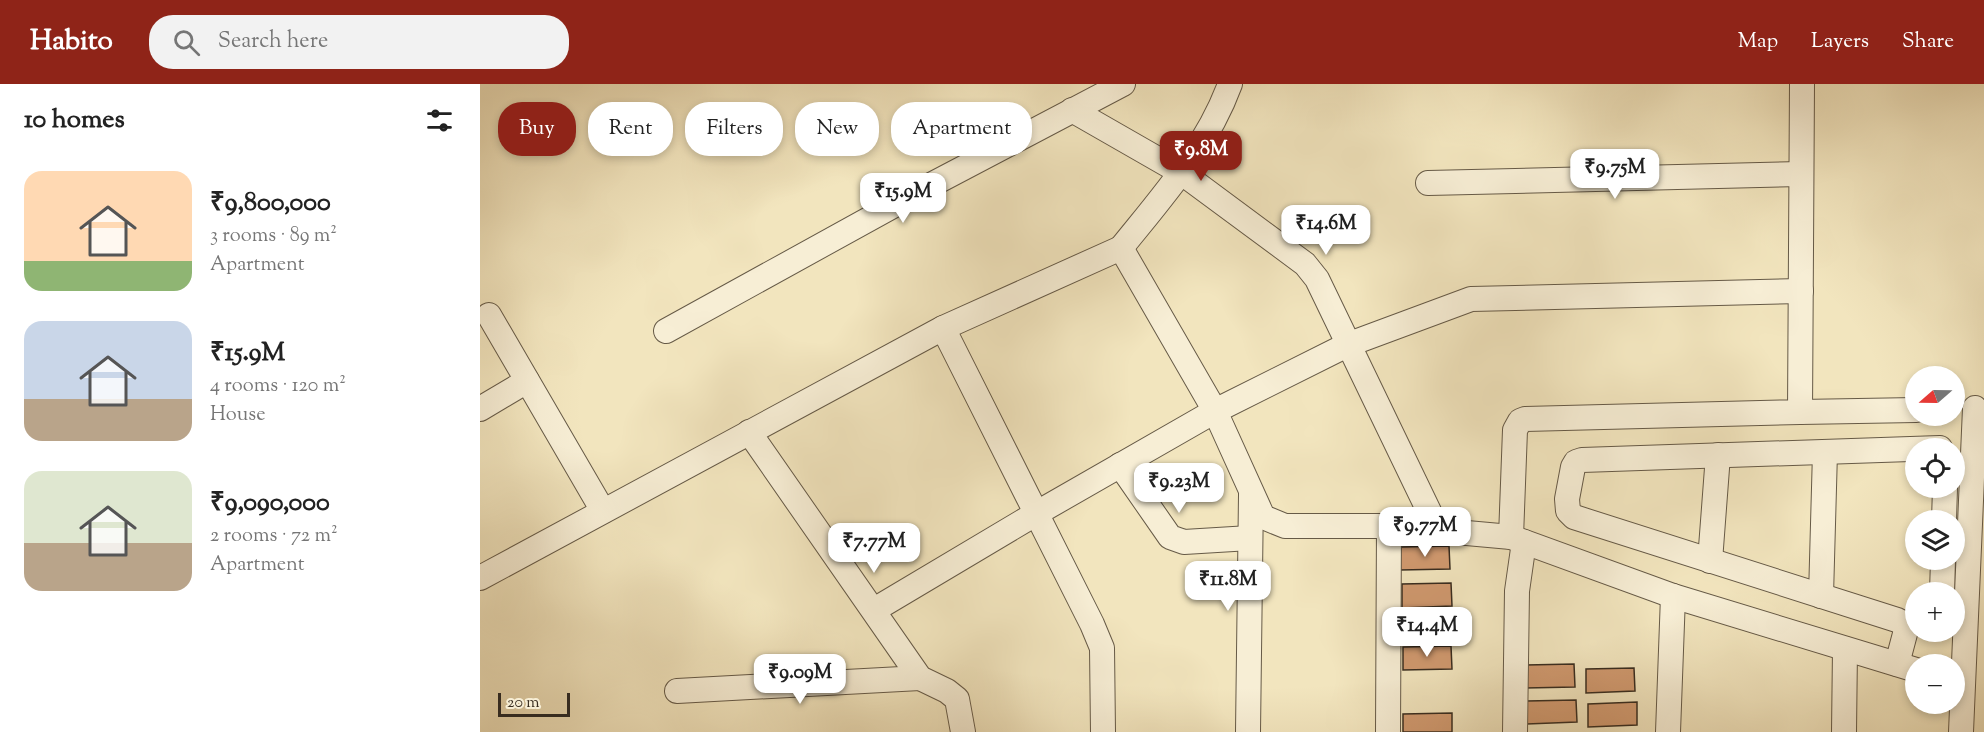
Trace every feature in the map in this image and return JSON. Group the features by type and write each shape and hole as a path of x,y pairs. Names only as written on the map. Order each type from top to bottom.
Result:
{"street":[{"path":"666,331 929,186 1123,84"},
{"path":"480,578 943,328 1120,248 1182,173 1216,116 1230,84"},
{"path":"1800,412 1802,84"},
{"path":"1072,110 1182,173 1305,264 1317,279 1438,530"},
{"path":"1428,183 1801,174"},
{"path":"1120,248 1215,411 1263,517 1286,526 1389,526 1517,540 1673,596 1905,667"},
{"path":"874,610 1215,411 1347,345 1471,299 1801,291"},
{"path":"489,315 603,511"},
{"path":"943,328 1037,513 1102,648 1103,732"},
{"path":"480,409 527,381"},
{"path":"1961,732 1967,685 1971,408"},
{"path":"1515,732 1517,540 1515,430 1520,421 1533,418 1905,410"},
{"path":"749,432 920,678"},
{"path":"1905,449 1578,461 1573,467 1567,499 1568,511 1577,519 1898,620 1905,625"},
{"path":"1821,596 1825,452"},
{"path":"1710,561 1718,455"},
{"path":"1120,465 1170,537 1184,542 1250,538"},
{"path":"1248,732 1251,492"},
{"path":"1388,732 1389,526"},
{"path":"1668,732 1673,596"},
{"path":"1844,732 1845,649"},
{"path":"677,691 920,678 947,690 957,699 963,732"}],"building":[{"path":"1449,546 1450,569 1400,570 1400,547"},
{"path":"1451,583 1452,606 1402,608 1402,584"},
{"path":"1402,617 1451,617 1452,639 1402,641"},
{"path":"1451,646 1452,669 1403,670 1403,647"},
{"path":"1574,664 1575,687 1525,688 1526,665"},
{"path":"1634,668 1635,691 1586,693 1586,669"},
{"path":"1576,700 1577,722 1527,724 1527,701"},
{"path":"1637,702 1637,725 1588,727 1588,704"},
{"path":"1452,713 1452,732 1403,732 1403,714"}]}
